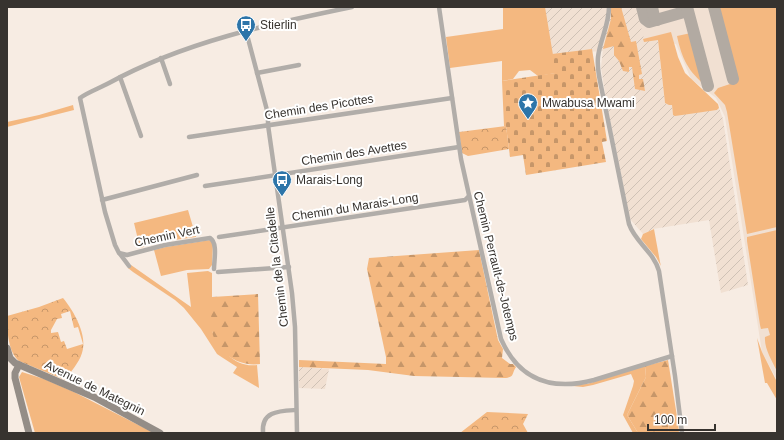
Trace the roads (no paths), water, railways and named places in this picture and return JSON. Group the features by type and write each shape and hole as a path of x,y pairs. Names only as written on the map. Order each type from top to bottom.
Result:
{"main road":[{"path":"7,348 9,361"},
{"name":"Avenue de Mategnin","path":"9,361 87,394 160,433"},
{"path":"19,365 15,373 15,378 29,433"}],"street":[{"path":"141,136 120,77 161,58 246,31 352,7"},
{"name":"Chemin Perrault-de-Jotemps","path":"439,7 459,147 469,196 501,339 511,358 524,370 540,380 550,383 585,383 672,356"},
{"path":"609,7 608,21 598,57 598,70 629,224 637,239 651,254 658,266 682,433"},
{"name":"Chemin de la Citadelle","path":"246,31 268,114 268,125 289,267 294,312 296,433"},
{"path":"161,58 170,84"},
{"path":"257,73 299,65"},
{"name":"Chemin Vert","path":"120,77 81,97 80,100 102,200 115,245 129,266"},
{"name":"Chemin des Picottes","path":"189,137 452,98"},
{"name":"Chemin des Avettes","path":"205,186 459,147"},
{"path":"102,200 197,176"},
{"name":"Chemin du Marais-Long","path":"219,236 283,228 362,214 464,200 469,196"},
{"name":"Chemin Vert","path":"120,254 127,255 165,245 210,238 214,244 216,271 289,267"},
{"path":"263,433 263,425 268,416 279,412 296,410"}],"place":[{"name":"Stierlin","path":"246,42"},
{"name":"Mwabusa Mwami","path":"528,120"},
{"name":"Marais-Long","path":"282,197"}]}
